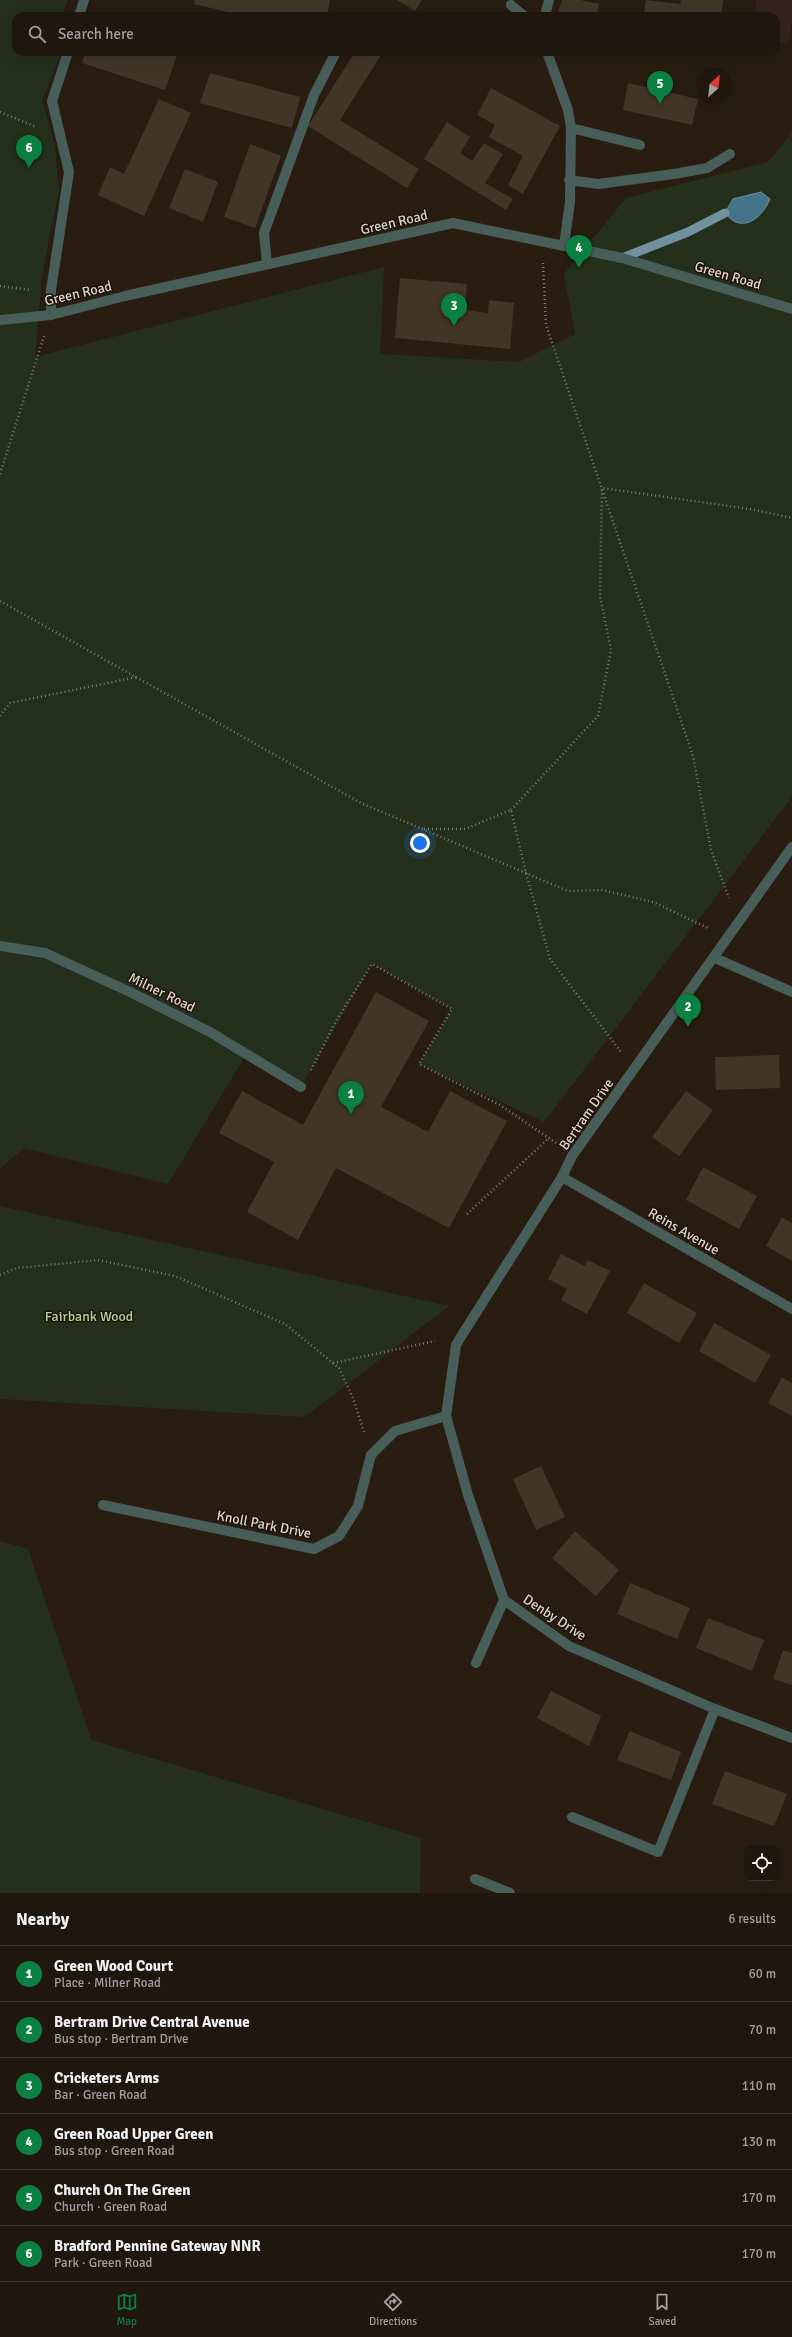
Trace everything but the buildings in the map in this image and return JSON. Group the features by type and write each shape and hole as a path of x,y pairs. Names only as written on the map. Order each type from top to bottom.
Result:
{"street":[{"path":"80,12 84,0"},
{"path":"546,12 549,0"},
{"path":"511,5 519,12"},
{"path":"51,315 50,290 69,172 52,101 67,56"},
{"path":"267,264 264,233 314,95 334,56"},
{"path":"548,56 568,110 571,128 569,180 570,202 564,245"},
{"path":"571,128 640,145"},
{"path":"569,180 598,184 674,174 707,168 730,154"},
{"name":"Green Road","path":"0,320 51,315 267,264 453,223 622,258 792,309"},
{"name":"Bertram Drive","path":"446,1416 456,1345 462,1335 562,1177 572,1156 715,958 792,847"},
{"name":"Milner Road","path":"0,946 45,954 130,992 210,1032 302,1087"},
{"path":"715,958 792,992"},
{"name":"Reins Avenue","path":"562,1177 792,1309"},
{"path":"371,1455 395,1431 446,1416"},
{"name":"Denby Drive","path":"446,1416 468,1495 504,1600 569,1646 715,1709 792,1738"},
{"name":"Knoll Park Drive","path":"103,1505 314,1549 340,1536 358,1506 371,1455"},
{"path":"476,1663 504,1600"},
{"path":"572,1817 658,1852 715,1709"},
{"path":"475,1879 510,1893"}],"path":[{"path":"0,112 60,135"},
{"path":"541,240 546,325 693,756 711,850 739,923"},
{"path":"0,286 21,290 50,290"},
{"path":"0,474 51,315"},
{"path":"602,488 750,509 792,518"},
{"path":"422,829 465,829 511,810 598,716 611,650 600,596 602,488"},
{"path":"0,601 362,802 568,891 602,890 653,902 729,938"},
{"path":"0,716 10,703 137,677"},
{"path":"511,810 526,873 550,959 634,1070"},
{"path":"302,1087 336,1021 372,964 452,1009 418,1064 500,1105 550,1138 572,1156"},
{"path":"467,1214 550,1138"},
{"path":"0,1275 17,1268 98,1260 175,1276 285,1324 339,1368 353,1398 371,1455"},
{"path":"332,1363 462,1335"}],"shaded area":[{"path":"757,0 792,0 792,19 788,43 780,42 780,12 755,12"}],"green space":[{"path":"0,0 68,0 64,12 12,12 12,56 59,56 42,101 55,145 59,190 42,276 35,357 384,267 380,354 519,362 575,334 564,274 626,198 768,162 792,133 792,797 544,1122 419,1064 452,1009 372,964 301,1087 247,1053 168,1184 24,1148 0,1169"},
{"name":"Fairbank Wood","path":"0,1206 449,1306 305,1417 0,1399"},
{"path":"0,1541 28,1549 91,1740 421,1838 420,1893 0,1893"}],"water":[{"path":"761,192 770,199 757,218 745,223 738,223 725,213 733,199"}],"waterway":[{"path":"622,258 688,232 725,213"}],"place":[{"name":"Church On The Green","path":"660,104"},
{"name":"Bradford Pennine Gateway NNR","path":"29,168"},
{"name":"Green Road Upper Green","path":"579,268"},
{"name":"Cricketers Arms","path":"454,326"},
{"name":"Bertram Drive Central Avenue","path":"688,1027"},
{"name":"Green Wood Court","path":"351,1114"}]}
